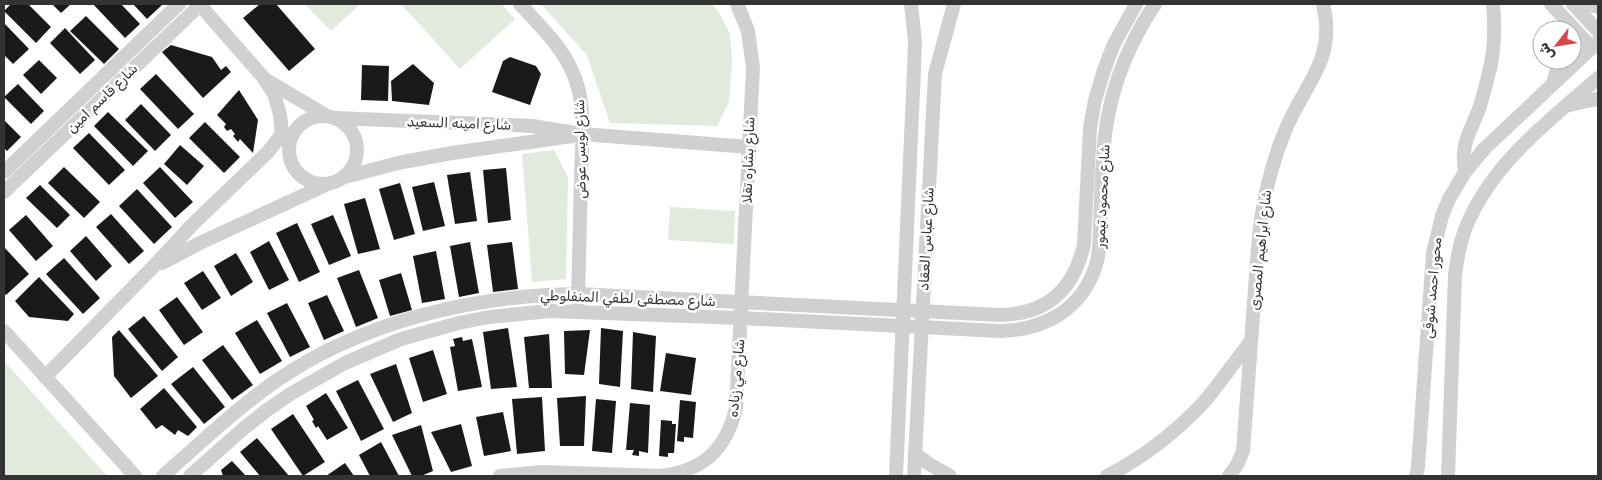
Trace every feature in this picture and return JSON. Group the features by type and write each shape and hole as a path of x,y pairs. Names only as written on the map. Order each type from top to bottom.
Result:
{"street":[{"name":"شارع قاسم امين","path":"4,172 178,4"},
{"name":"شارع قاسم امين","path":"4,192 200,4"},
{"path":"200,4 263,77 274,94 280,114 282,134 290,148 293,165 298,172 312,182 329,184"},
{"name":"شارع لويس عوض","path":"520,4 559,48 576,80 581,101 578,312"},
{"name":"شارع بشاره تقلا","path":"737,4 748,32 753,68 741,318"},
{"name":"شارع عباس العقاد","path":"896,476 915,42 911,4"},
{"name":"شارع عباس العقاد","path":"914,476 935,74 954,4"},
{"name":"شارع محمود تيمور","path":"904,310 1015,315 1030,312 1044,305 1067,286 1081,259 1084,244 1090,128 1095,100 1117,38 1136,4"},
{"name":"شارع محمود تيمور","path":"903,326 1000,331 1018,330 1044,323 1067,309 1079,297 1089,282 1096,266 1100,248 1107,122 1117,81 1129,49 1155,4"},
{"name":"شارع ابراهيم المصرى","path":"1229,476 1237,466 1243,451 1258,235 1266,189 1286,129 1322,61 1326,40 1326,18 1323,4"},
{"path":"1465,172 1463,154 1466,137 1480,107 1489,74 1494,39 1493,4"},
{"path":"1573,4 1598,31"},
{"path":"1582,4 1598,7"},
{"path":"1554,7 1558,20"},
{"path":"1554,7 1595,45"},
{"name":"محور احمد شوقى","path":"1416,476 1435,244 1449,198 1465,172 1485,148 1595,45"},
{"path":"1552,85 1557,70"},
{"path":"152,268 202,242 344,177 355,163 357,145 350,128 291,96 263,77"},
{"name":"محور احمد شوقى","path":"1448,476 1455,275 1458,251 1466,228 1475,206 1502,166 1598,78"},
{"path":"1567,106 1598,99"},
{"name":"شارع امينه السعيد","path":"331,117 532,126 582,134 748,147"},
{"path":"45,377 192,225 268,152 282,134 296,130 310,119 331,117"},
{"path":"290,148 296,130"},
{"name":"شارع امينه السعيد","path":"344,177 398,163 452,153 582,134"},
{"path":"1088,172 1103,173"},
{"name":"شارع مصطفى لطفي المنفلوطي","path":"163,476 244,404 306,362 374,331 408,320 476,303 528,296 578,294 904,310"},
{"name":"شارع مصطفى لطفي المنفلوطي","path":"190,476 243,429 292,393 345,363 372,350 430,330 482,319 550,311 903,326"},
{"name":"شارع مي زياده","path":"500,476 542,472 660,476 676,474 691,469 705,461 726,438 732,424 736,408 741,318"},
{"path":"4,331 135,476"},
{"path":"1107,476 1145,453 1175,429 1203,402 1251,341"},
{"path":"915,454 950,476"}],"shaded area":[{"path":"305,4 360,4 331,31"},
{"path":"401,4 501,4 515,19 460,69"},
{"path":"541,4 712,4 718,11 730,34 732,61 729,102 717,126 610,123 587,55"},
{"path":"554,150 568,178 566,279 532,282 522,154"},
{"path":"670,207 735,211 734,244 668,240"},
{"path":"4,361 107,476 4,476"}],"building":[{"path":"11,4 28,4 51,27 36,43 4,11"},
{"path":"52,4 71,4 61,13"},
{"path":"93,4 121,4 140,24 125,38"},
{"path":"133,4 163,4 147,19"},
{"path":"260,4 276,4 315,49 289,71 243,18"},
{"path":"86,16 119,49 104,64 70,31"},
{"path":"4,23 29,49 13,64 4,55"},
{"path":"65,28 95,60 80,74 50,43"},
{"path":"171,45 212,57 221,70 226,66 231,72 203,98 162,52"},
{"path":"510,57 536,66 541,74 530,105 492,92 503,61"},
{"path":"39,60 57,78 41,94 23,75"},
{"path":"413,64 434,83 429,105 392,101 391,81"},
{"path":"362,65 389,66 388,101 361,100"},
{"path":"156,74 194,114 178,129 140,89"},
{"path":"18,84 44,111 31,124 4,97"},
{"path":"239,90 258,120 253,153 240,139 238,142 233,136 235,134 231,129 227,131 224,127 226,124 217,115"},
{"path":"141,104 171,135 155,151 125,120"},
{"path":"108,112 148,151 133,166 94,126"},
{"path":"4,120 21,137 7,151 4,148"},
{"path":"205,122 240,157 224,173 189,138"},
{"path":"89,133 125,170 109,185 73,148"},
{"path":"180,145 204,166 187,185 164,164"},
{"path":"64,167 100,202 84,218 48,183"},
{"path":"160,167 193,202 175,218 143,183"},
{"path":"506,168 511,220 488,223 483,170"},
{"path":"470,172 477,221 455,224 447,175"},
{"path":"434,182 445,226 423,231 412,187"},
{"path":"400,183 415,234 394,240 379,189"},
{"path":"40,185 70,215 57,228 26,198"},
{"path":"137,189 172,227 154,244 119,206"},
{"path":"365,198 380,249 358,254 344,204"},
{"path":"111,214 144,251 129,264 96,227"},
{"path":"26,215 53,246 36,261 9,230"},
{"path":"333,215 351,256 329,265 311,224"},
{"path":"297,223 320,272 299,282 276,233"},
{"path":"86,236 112,266 96,281 70,251"},
{"path":"269,241 289,280 269,290 250,252"},
{"path":"470,242 479,293 459,297 450,246"},
{"path":"512,242 518,289 493,292 487,245"},
{"path":"4,247 29,274 6,295 4,293"},
{"path":"436,251 445,299 422,303 413,256"},
{"path":"236,253 253,282 231,296 214,266"},
{"path":"64,258 100,298 83,314 46,274"},
{"path":"359,270 378,318 356,327 337,278"},
{"path":"203,271 221,298 202,310 184,283"},
{"path":"401,273 412,310 390,316 379,280"},
{"path":"39,277 74,314 68,321 29,317 15,301"},
{"path":"327,295 344,331 324,340 308,303"},
{"path":"177,297 203,332 184,345 159,310"},
{"path":"287,303 310,347 290,357 267,313"},
{"path":"144,316 178,357 162,371 128,329"},
{"path":"257,320 282,361 260,374 235,333"},
{"path":"508,328 517,387 491,389 483,332"},
{"path":"601,328 623,331 620,387 599,384"},
{"path":"119,330 158,376 131,398 114,376 112,337"},
{"path":"590,330 584,375 565,374 564,331"},
{"path":"633,332 656,336 653,392 631,389"},
{"path":"549,334 552,388 529,388 524,337"},
{"path":"462,337 463,341 472,339 482,387 458,391 450,347 455,346 453,339"},
{"path":"223,345 253,385 232,400 202,360"},
{"path":"433,350 447,394 423,402 409,358"},
{"path":"666,353 696,358 691,395 660,391"},
{"path":"396,364 412,413 393,422 370,374"},
{"path":"193,367 225,407 204,424 171,384"},
{"path":"358,380 384,429 361,441 336,391"},
{"path":"164,388 197,427 188,436 178,430 175,435 162,425 156,429 140,409"},
{"path":"326,393 348,428 327,440 318,426 316,428 306,406"},
{"path":"586,396 584,446 560,446 557,398"},
{"path":"542,397 545,451 517,454 512,399"},
{"path":"596,399 616,401 612,453 592,451"},
{"path":"680,400 696,402 693,438 684,437 684,442 677,441"},
{"path":"630,403 650,405 648,453 639,451 639,456 632,455 634,450 626,450"},
{"path":"503,412 511,451 484,456 476,417"},
{"path":"293,414 325,462 303,476 271,429"},
{"path":"661,420 672,421 672,424 676,424 674,453 668,453 668,457 659,456"},
{"path":"461,424 472,466 451,472 431,432"},
{"path":"421,425 433,471 421,476 412,476 392,435"},
{"path":"257,438 289,476 260,476 240,452"},
{"path":"381,442 399,476 370,476 359,455"},
{"path":"232,461 246,476 223,476 221,470"},
{"path":"345,463 354,476 326,476"}]}
